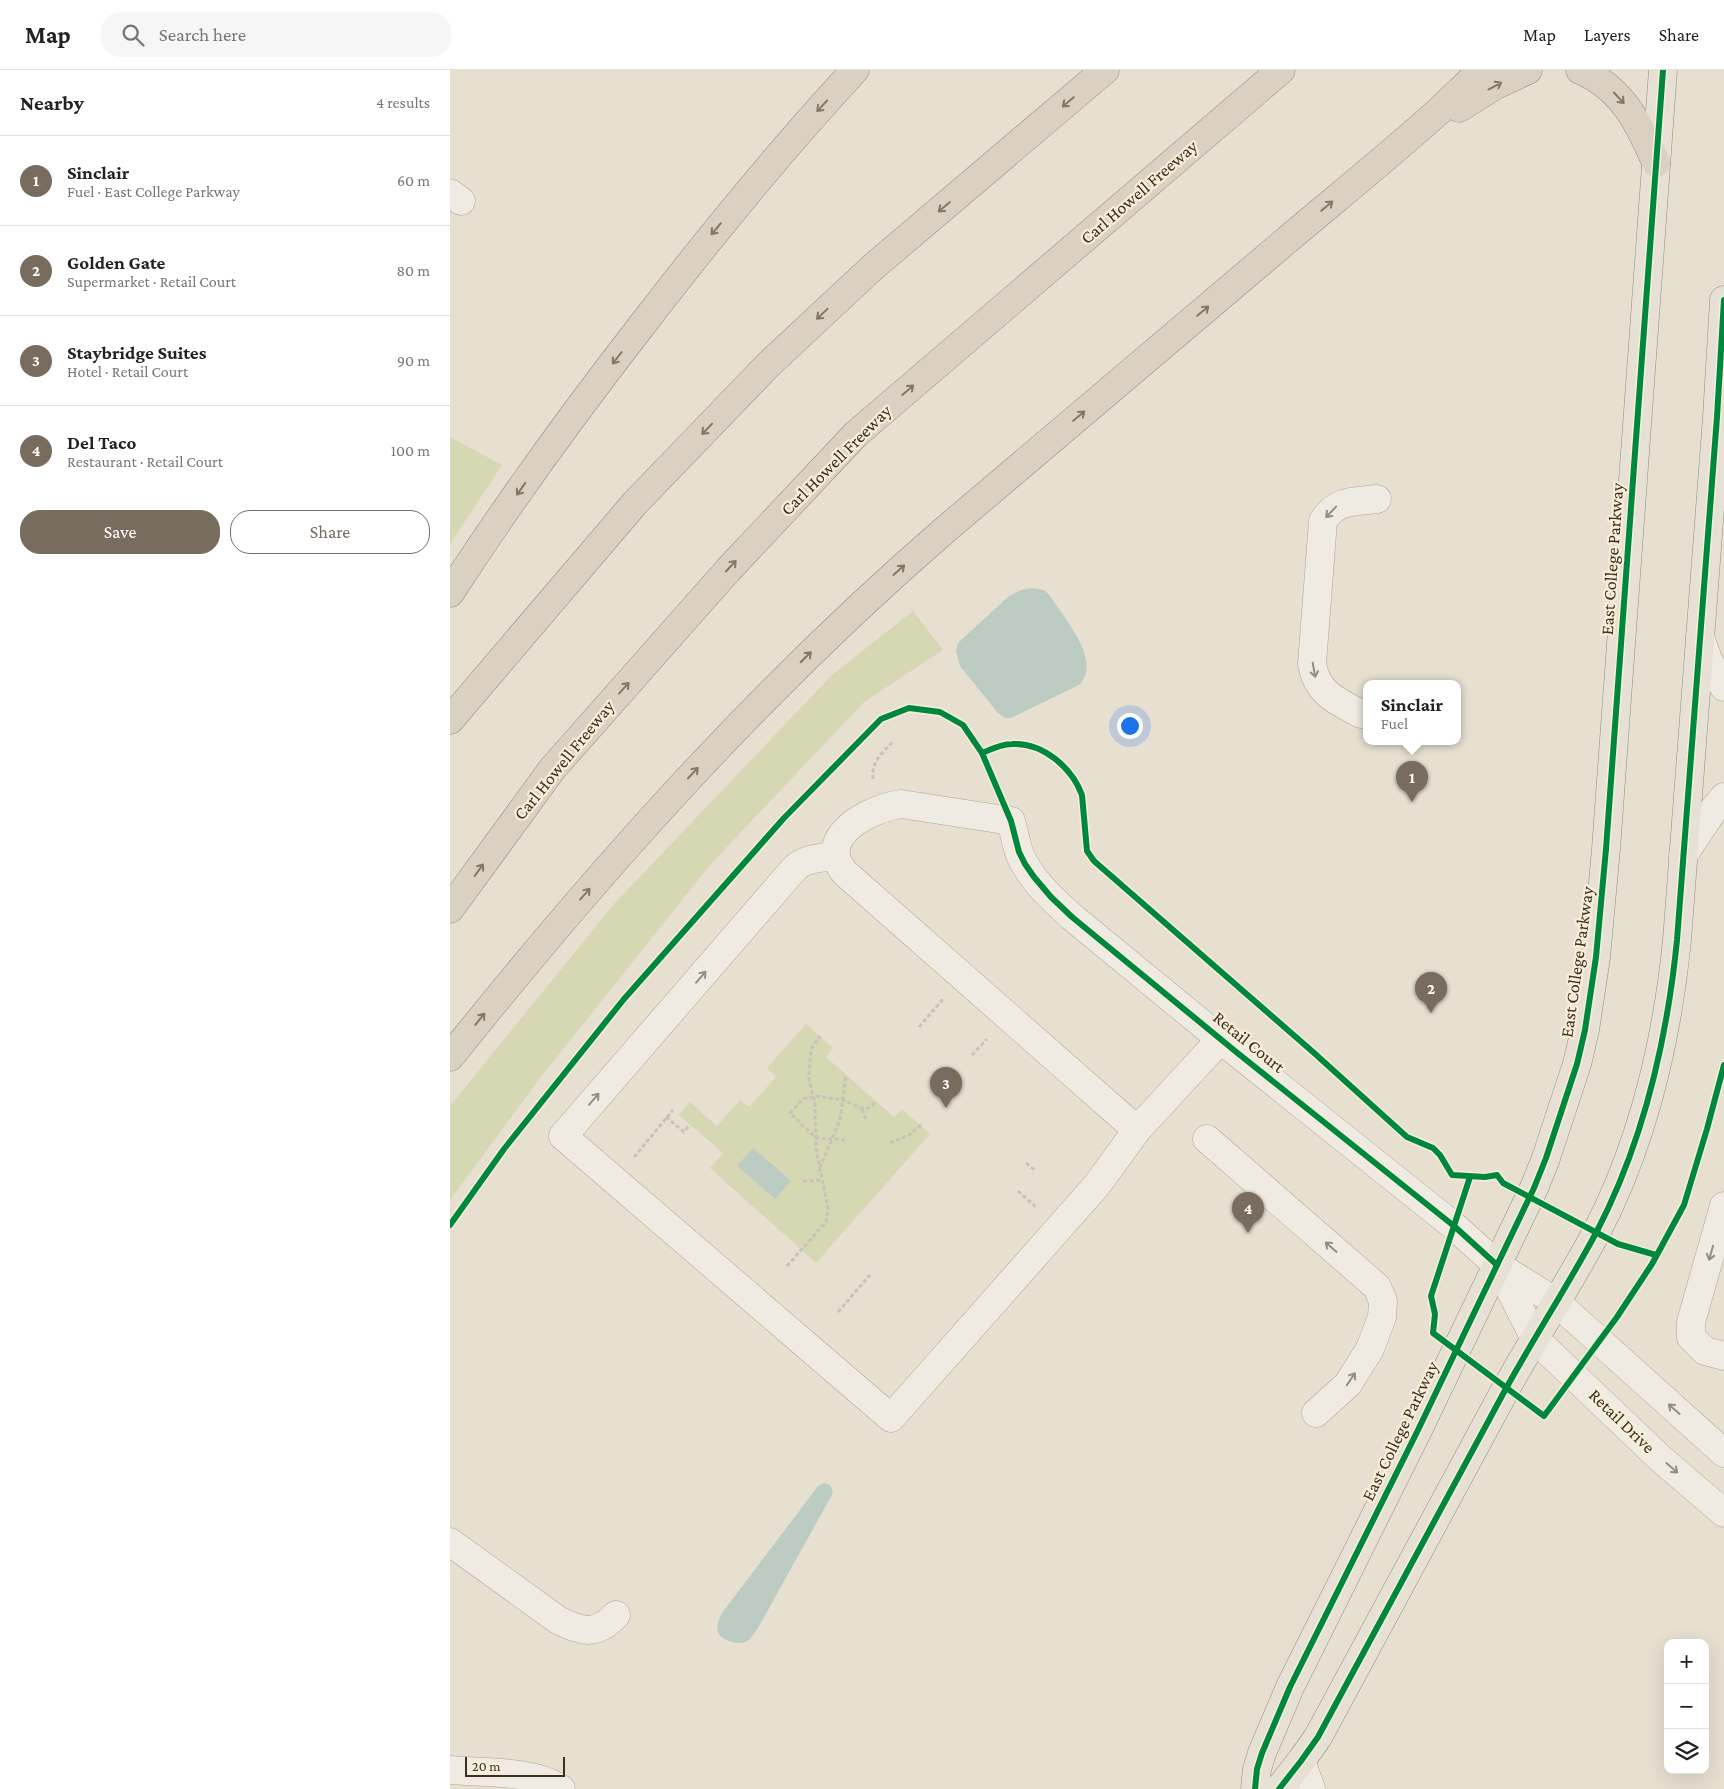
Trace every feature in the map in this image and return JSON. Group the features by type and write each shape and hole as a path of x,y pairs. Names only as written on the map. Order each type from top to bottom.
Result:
{"highway":[{"path":"450,593 568,421 710,237 797,133 855,70"},
{"path":"450,720 635,503 770,364 873,267 1105,70"},
{"name":"Carl Howell Freeway","path":"450,909 553,768 729,569 856,434 1281,70"},
{"path":"450,1057 511,980 646,823 732,731 821,642 906,564 1012,473 1408,139 1481,70"},
{"path":"1408,139 1496,85 1528,70"},
{"path":"1580,70 1605,84 1631,111 1644,134 1656,163"}],"main road":[{"name":"East College Parkway","path":"1256,1789 1257,1769 1262,1753 1290,1687 1418,1430 1534,1188 1577,1064 1590,998 1605,859 1663,70"},
{"path":"1279,1789 1318,1737 1502,1396 1602,1219 1628,1159 1647,1099 1658,1058 1673,976 1724,300"}],"street":[{"path":"1361,714 1329,696 1316,680 1312,664 1314,636 1323,521 1336,506 1377,499"},
{"path":"1700,638 1710,662 1724,686"},
{"path":"1683,856 1724,797"},
{"name":"Retail Court","path":"881,808 901,804 912,805 1011,821 1019,852 1025,864 1051,898 1221,1039 1454,1226 1497,1265"},
{"path":"881,808 868,813 845,831 836,846 835,856 839,867 1137,1130"},
{"path":"835,856 807,860 800,863 794,869 563,1136 891,1418 1097,1185 1137,1130 1221,1039"},
{"path":"1207,1139 1377,1287 1383,1301 1382,1317 1370,1349 1348,1384 1316,1413"},
{"path":"1724,1206 1691,1322 1691,1337 1705,1351 1724,1356"},
{"path":"1497,1265 1556,1302 1724,1453"},
{"name":"Retail Drive","path":"1497,1265 1535,1339 1661,1459 1724,1513"},
{"path":"450,1542 570,1627 588,1630 603,1628 616,1615"},
{"path":"1301,1761 1311,1789"},
{"path":"450,1770 529,1776 543,1779 562,1789"}],"path":[{"path":"881,808 873,778 874,764 894,741"},
{"path":"918,1027 944,998"},
{"path":"787,1266 826,1222 828,1209 816,1138 815,1103 809,1079 811,1049 820,1036"},
{"path":"820,1169 840,1120 846,1075"},
{"path":"845,1140 816,1138 790,1113 800,1101 813,1097 843,1100 861,1108 868,1108 877,1102"},
{"path":"861,1108 866,1120"},
{"path":"646,1142 673,1110"},
{"path":"666,1117 684,1132 690,1125"},
{"path":"890,1143 909,1135 920,1125"},
{"path":"1026,1163 1036,1171"},
{"path":"803,1181 822,1180"},
{"path":"838,1312 870,1275"}],"green space":[{"path":"450,437 502,465 450,544"},
{"path":"913,611 943,650 864,702 710,865 540,1078 450,1200 450,1106 614,904 832,675"},
{"path":"806,1024 833,1048 826,1057 894,1117 902,1109 930,1134 816,1263 710,1168 723,1153 679,1115 690,1102 717,1126 740,1100 749,1107 776,1077 767,1068"}],"shaded area":[{"path":"1033,588 1044,590 1050,596 1072,628 1084,652 1087,664 1085,675 1079,685 1011,718 1005,718 998,713 960,666 956,651 958,643 1009,596 1021,590"},
{"path":"753,1148 791,1181 775,1199 737,1166"},
{"path":"824,1483 830,1486 833,1493 758,1628 751,1638 742,1643 725,1639 719,1635 717,1627 722,1613 818,1486"}],"cycle path":[{"path":"1255,1789 1257,1769 1262,1753 1290,1687 1418,1430 1534,1188 1546,1158 1577,1064 1585,1030 1596,957 1606,849 1663,70"},
{"path":"1279,1789 1318,1737 1503,1394 1596,1233 1613,1199 1640,1127 1667,1015 1677,940 1717,417 1724,300"},
{"path":"450,1225 504,1149 624,999 784,818 881,719 909,708 940,712 963,725 982,753 1011,821 1019,852 1025,864 1051,897 1072,917 1235,1051 1454,1226 1497,1265"},
{"path":"982,753 1004,745 1023,745 1035,747 1045,752 1064,766 1082,795 1087,851 1094,861 1313,1052 1407,1137 1433,1148 1440,1155 1452,1175 1485,1177 1497,1175 1503,1183 1618,1244 1656,1255"},
{"path":"1470,1177 1431,1296 1435,1314 1433,1333 1544,1416 1617,1317 1652,1264 1684,1205 1724,1065"}],"place":[{"name":"Sinclair","path":"1412,802"},
{"name":"Golden Gate","path":"1431,1013"},
{"name":"Staybridge Suites","path":"946,1108"},
{"name":"Del Taco","path":"1248,1233"}]}
